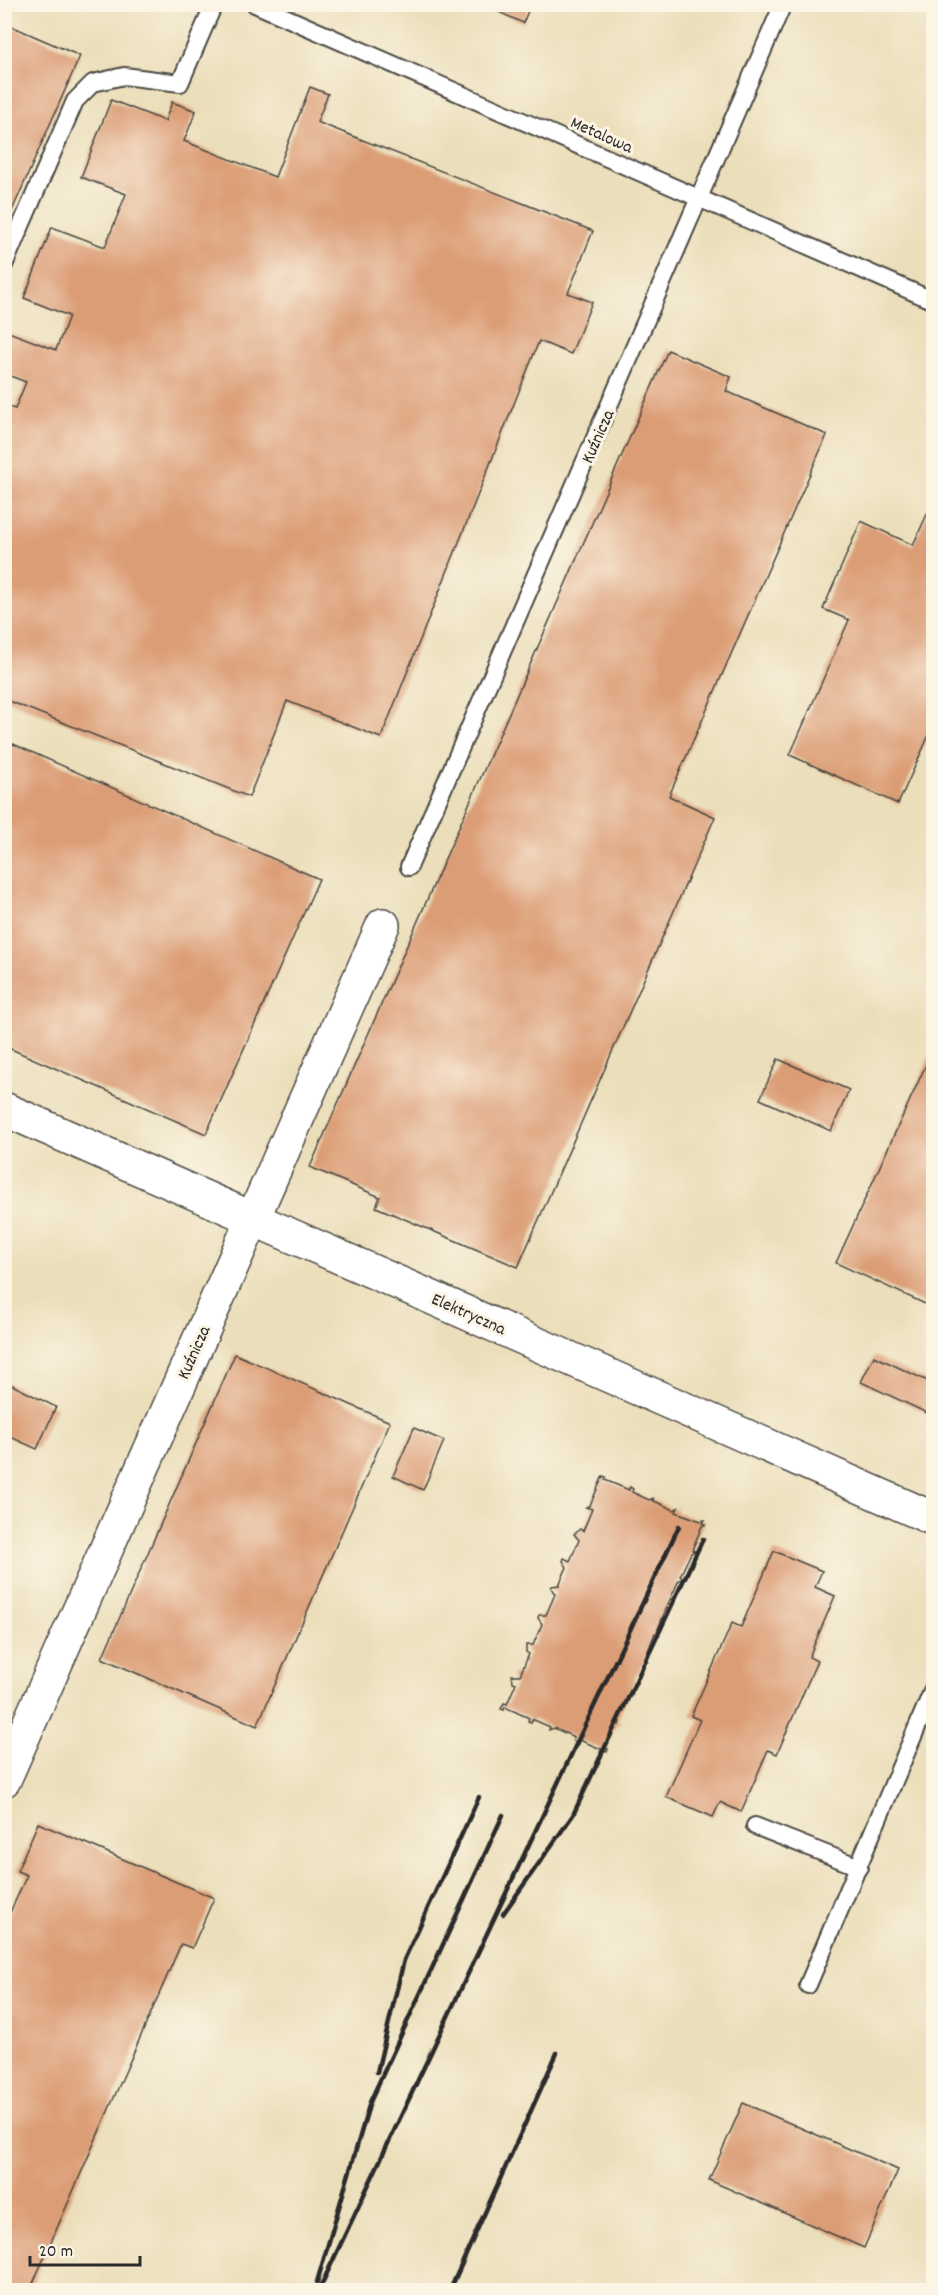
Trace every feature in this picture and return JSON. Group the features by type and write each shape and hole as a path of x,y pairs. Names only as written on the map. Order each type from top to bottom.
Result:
{"street":[{"name":"Kuźnicza","path":"4,1780 382,925"},
{"name":"Elektryczna","path":"4,1109 933,1519"}],"lane":[{"path":"4,265 75,101 93,83 124,76 180,83 214,4"},
{"name":"Metalowa","path":"255,4 933,301"},
{"name":"Kuźnicza","path":"409,867 701,199 783,4"},
{"path":"808,1985 933,1687"},
{"path":"755,1826 859,1867"}],"building":[{"path":"481,4 531,4 523,23"},
{"path":"4,23 80,56 4,229"},
{"path":"310,87 328,94 317,122 593,231 568,293 592,302 571,354 539,341 381,738 287,701 249,797 4,699 4,405 15,409 26,382 5,374 5,336 6,331 56,350 69,316 24,298 52,227 105,247 126,194 81,177 111,100 165,121 172,102 196,111 184,141 275,177"},
{"path":"668,350 731,377 726,391 827,435 669,796 715,817 518,1267 376,1207 380,1197 310,1167"},
{"path":"934,499 934,724 898,804 790,755 849,620 823,609 861,521 913,545"},
{"path":"4,740 319,879 206,1134 4,1046"},
{"path":"934,1047 934,1308 836,1263"},
{"path":"778,1059 849,1090 831,1131 760,1099"},
{"path":"235,1354 390,1422 257,1726 102,1658"},
{"path":"874,1356 934,1384 934,1405 929,1414 861,1382"},
{"path":"4,1381 56,1407 37,1449 4,1434"},
{"path":"414,1428 444,1441 423,1490 393,1476"},
{"path":"603,1476 606,1477 605,1480 629,1490 630,1487 633,1489 632,1492 649,1500 654,1498 652,1500 674,1510 678,1508 676,1512 701,1521 705,1520 703,1523 706,1524 702,1526 692,1550 695,1551 691,1553 680,1576 683,1578 679,1580 668,1604 671,1605 670,1608 667,1607 657,1631 660,1632 658,1635 655,1633 644,1661 647,1662 642,1664 630,1691 633,1692 632,1695 629,1693 617,1721 620,1722 619,1725 616,1724 605,1748 608,1749 607,1752 600,1753 601,1749 577,1739 573,1741 574,1737 554,1728 549,1730 550,1727 532,1719 531,1722 528,1721 529,1718 505,1707 504,1710 501,1709 504,1703 507,1704 516,1683 513,1682 512,1675 520,1675 529,1654 526,1652 526,1645 533,1645 542,1624 538,1618 539,1615 546,1615 555,1594 551,1588 559,1585 567,1567 563,1561 564,1558 570,1561 579,1540 574,1534 580,1529 583,1531 592,1509 586,1507 590,1505"},
{"path":"774,1551 822,1571 815,1587 835,1596 809,1657 817,1661 777,1754 768,1750 741,1812 720,1802 713,1817 666,1797 700,1720 691,1716 732,1623 741,1627"},
{"path":"38,1823 214,1898 192,1948 181,1944 30,2290 4,2290 4,1926 27,1875 17,1871"},
{"path":"743,2103 898,2170 864,2248 709,2180"}],"railway":[{"path":"319,2290 679,1526"},
{"path":"503,1914 573,1815 703,1539"},
{"path":"377,2072 404,1960 479,1797"},
{"path":"317,2282 370,2102 503,1815"},
{"path":"450,2290 557,2053"}]}
